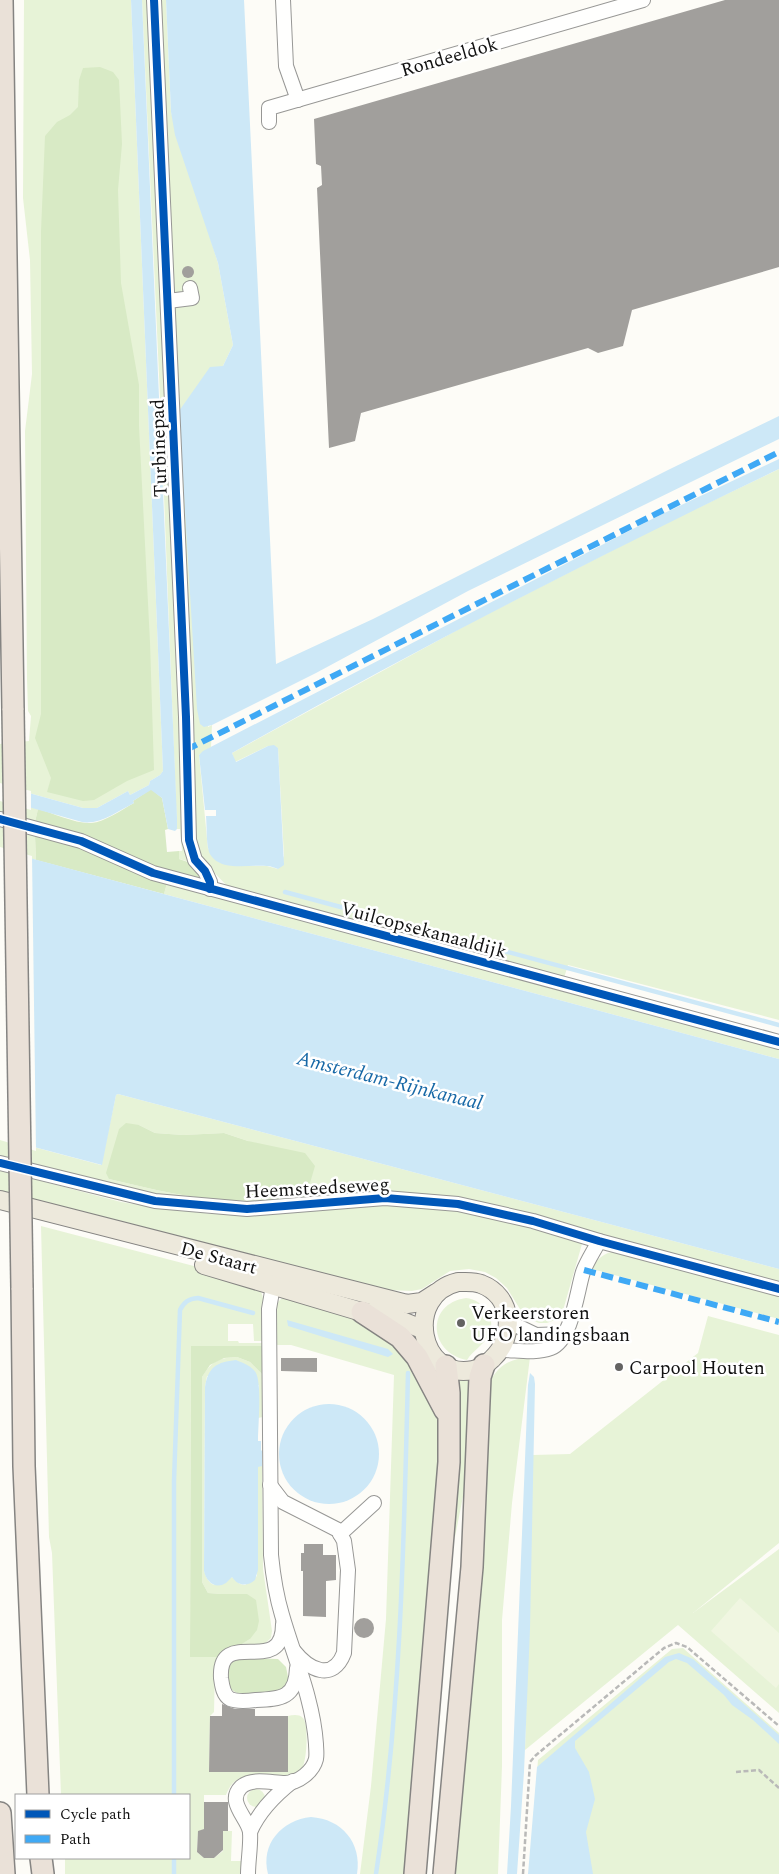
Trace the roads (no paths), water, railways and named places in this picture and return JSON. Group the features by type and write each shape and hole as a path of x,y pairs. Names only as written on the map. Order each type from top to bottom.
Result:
{"highway":[{"path":"2,0 24,1466 38,1794"},
{"path":"362,1312 400,1337 417,1357 449,1417"},
{"path":"444,1874 472,1567 480,1377 484,1365"},
{"path":"415,1874 449,1462 449,1393 446,1366"},
{"path":"0,1813 4,1874"},
{"path":"41,1859 43,1874"}],"main road":[{"name":"De Staart","path":"0,1200 407,1304 422,1302 436,1293"},
{"name":"De Staart","path":"0,1212 198,1263 362,1312 383,1313 424,1330"},
{"path":"458,1282 480,1284 498,1295 505,1307 509,1322 508,1333 501,1350 476,1370 467,1371 446,1366 429,1350 424,1330 428,1306 436,1293 449,1284 458,1282"}],"street":[{"name":"Turbinepad","path":"154,0 186,717 189,840 195,860 205,871 210,882 210,888"},
{"path":"283,0 286,66 298,100"},
{"name":"Rondeeldok","path":"269,115 298,100 642,0"},
{"path":"168,301 192,298 190,288"},
{"name":"Vuilcopsekanaaldijk","path":"0,819 65,836 99,848 153,874 779,1042"},
{"name":"Heemsteedseweg","path":"0,1163 101,1189 165,1202 247,1209 385,1198 458,1204 533,1221 599,1241 779,1289"},
{"path":"501,1350 538,1351 553,1348 565,1334 574,1311 584,1270 599,1241"},
{"path":"248,1874 250,1832 247,1823 236,1806 236,1797 240,1788 249,1783 274,1781 287,1783 293,1781 303,1777 312,1769 317,1758 315,1729 283,1621 274,1583 271,1555 270,1309 273,1286"},
{"path":"509,1322 536,1334 565,1334"},
{"path":"270,1485 283,1502 338,1530 344,1541 348,1570 344,1653 340,1664 334,1668 321,1670 302,1661 293,1650"},
{"path":"340,1534 374,1503"},
{"path":"283,1621 283,1635 279,1643 272,1650 264,1652 236,1652 227,1657 221,1668 224,1692 229,1698 241,1701 276,1699 286,1696 296,1679 297,1664"},
{"path":"250,1832 254,1823 271,1800 293,1781"}],"water":[{"path":"131,0 142,0 177,818 177,829 175,831 168,829 162,798 151,790 133,801 134,803 115,813 89,822 82,822 0,799 0,785 83,808 97,808 128,791 130,795 149,785 150,781 163,771"},
{"path":"166,0 244,0 276,664 373,619 779,416 779,439 468,591 316,673 212,725 204,727 200,724 197,709 179,411 210,367 223,366 233,345 218,263 175,135 171,112"},
{"path":"779,459 779,469 503,606 232,753 236,762 268,746 274,745 278,748 284,865 278,869 268,866 235,866 219,863 213,859 208,848 206,816 216,816 216,810 205,810 199,755 203,751 656,517"},
{"name":"Amsterdam-Rijnkanaal","path":"0,850 779,1059 779,1269 118,1094 116,1095 102,1165 0,1138"},
{"path":"287,1320 388,1349 393,1354 388,1357 288,1326"},
{"path":"236,1360 252,1368 256,1373 259,1387 258,1441 261,1441 262,1466 258,1467 258,1570 255,1580 249,1584 240,1584 232,1577 222,1585 215,1585 209,1581 204,1571 205,1387 208,1375 214,1367 224,1362"},
{"path":"530,1373 534,1377 535,1384 530,1629 524,1772 517,1874 507,1874 528,1385"},
{"path":"329,1404 348,1408 365,1418 375,1435 379,1454 375,1473 365,1490 348,1500 329,1504 310,1500 293,1490 283,1473 279,1454 283,1435 293,1418 310,1408"},
{"path":"679,1653 693,1659 779,1735 779,1744 753,1720 732,1705 724,1695 687,1663 676,1659 669,1662 575,1741 575,1748 589,1772 595,1799 586,1832 593,1874 528,1874 537,1767 665,1657"},
{"path":"311,1817 332,1822 348,1835 356,1852 357,1874 268,1874 267,1853 276,1835 291,1823"}],"waterway":[{"path":"285,892 779,1025"},
{"path":"174,1794 174,1481 180,1310 187,1301 198,1298 253,1313"},
{"path":"376,1874 391,1749 396,1687 403,1561 408,1373"},
{"path":"174,1859 174,1874"}],"place":[{"name":"Verkeerstoren UFO landingsbaan","path":"461,1323"},
{"name":"Carpool Houten","path":"619,1367"}]}
